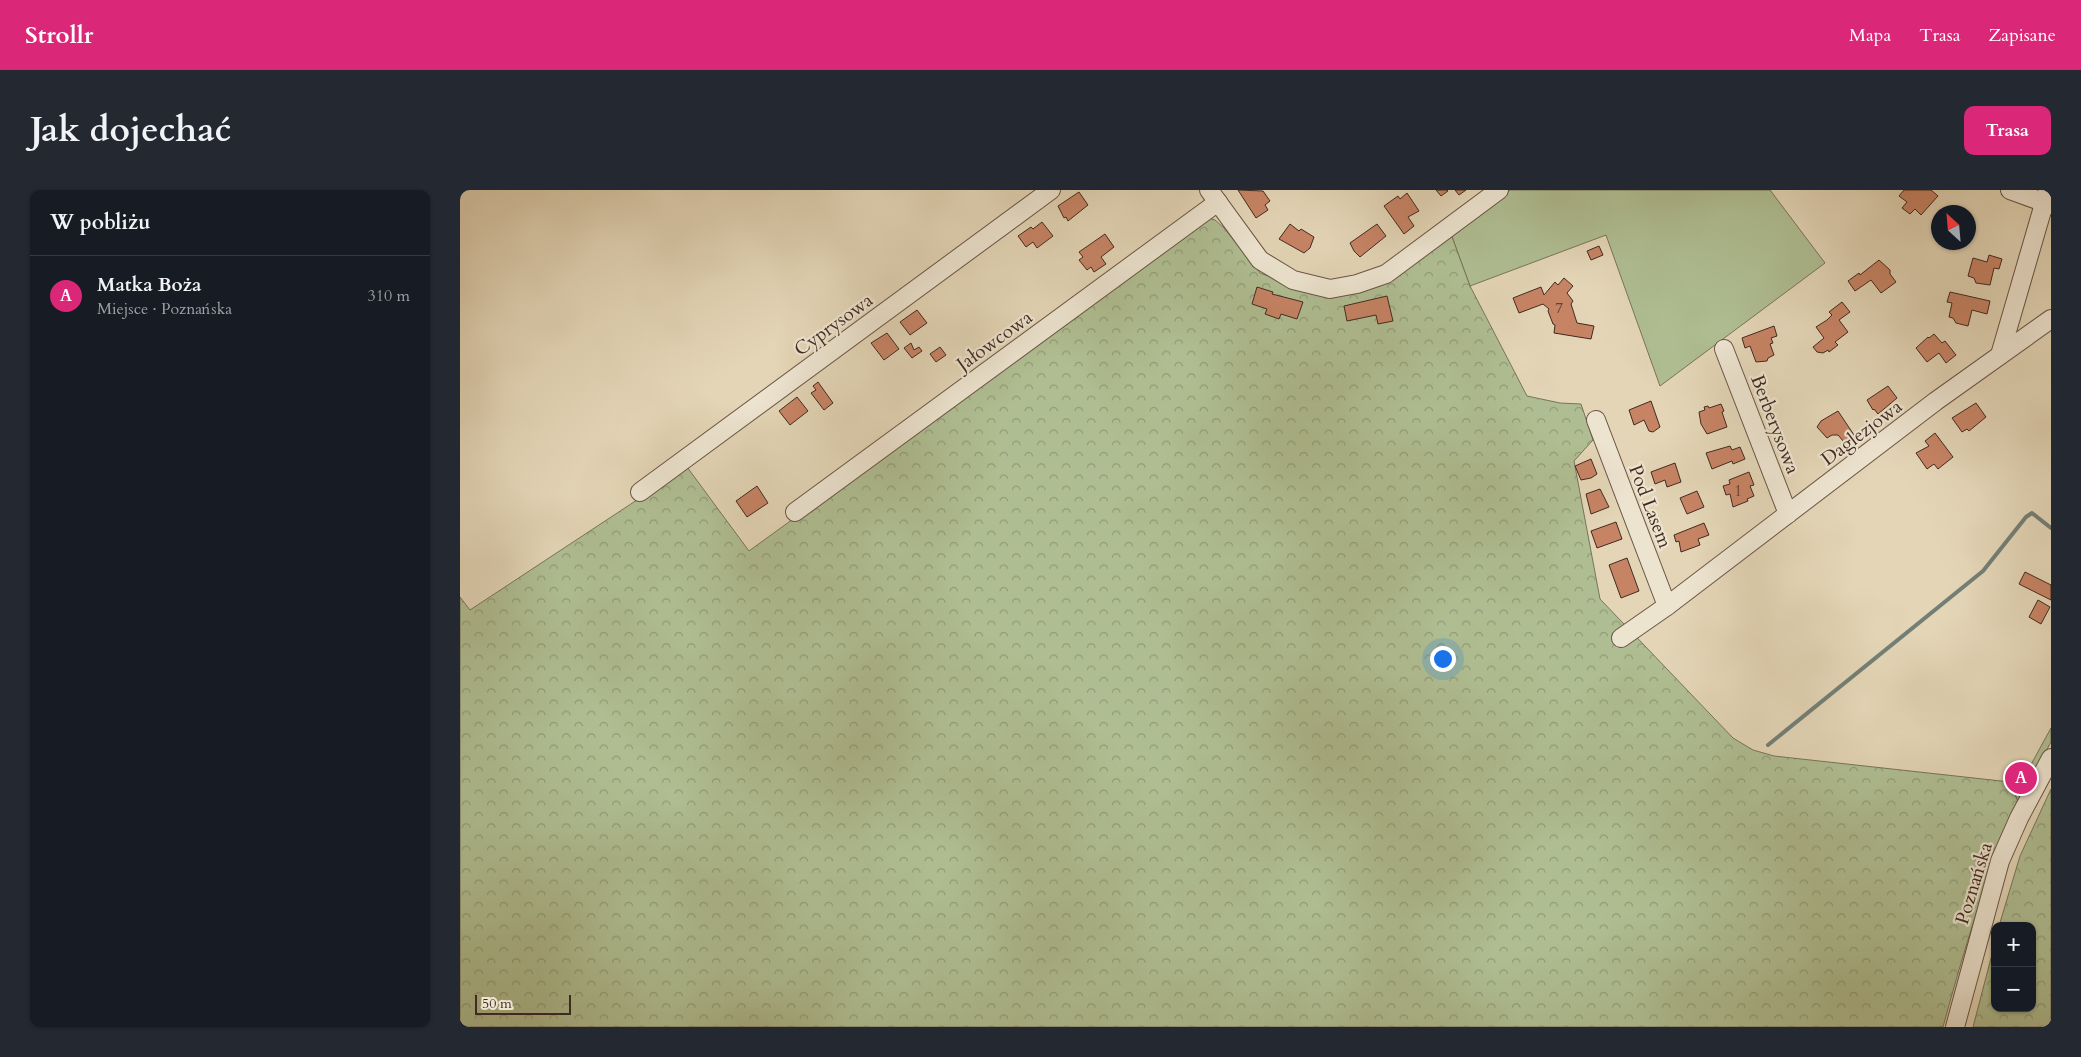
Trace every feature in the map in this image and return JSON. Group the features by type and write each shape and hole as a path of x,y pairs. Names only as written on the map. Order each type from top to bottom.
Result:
{"street":[{"name":"Cyprysowa","path":"640,492 1051,190"},
{"path":"1214,196 1260,260 1293,280 1330,289 1357,284 1386,274 1499,190"},
{"path":"2000,355 2048,199 2010,190"},
{"name":"Jałowcowa","path":"795,512 1214,196"},
{"name":"Daglezjowa","path":"1620,638 1667,606 2000,355 2051,319"},
{"name":"Berberysowa","path":"1724,349 1788,514"},
{"name":"Pod Lasem","path":"1596,420 1667,606"},
{"name":"Poznańska","path":"1955,1027 2000,861 2019,818 2050,764"}],"green space":[{"path":"1510,190 1770,190 1825,263 1660,386 1606,235 1470,286 1451,234"},
{"path":"1208,218 1215,220 1224,228 1260,273 1327,298 1369,289 1405,268 1451,234 1470,286 1527,396 1560,403 1581,404 1593,440 1574,461 1600,599 1733,738 1753,750 1774,756 2010,782 2018,802 2006,829 1976,913 1943,1027 460,1027 460,597 470,610 687,467 749,551"},
{"path":"2051,728 2051,742 2018,802 2010,782 2018,772 2028,770"},
{"path":"2051,789 2051,1027 1973,1027 1991,958 1991,1012 2036,1012 2036,922 2000,922 2020,856"}],"building":[{"path":"1238,190 1263,191 1270,201 1265,205 1268,210 1256,218"},
{"path":"1436,190 1447,190 1448,191 1441,196"},
{"path":"1455,190 1466,190 1459,195"},
{"path":"1904,190 1931,190 1938,196 1921,215 1915,209 1910,214 1902,208 1907,202 1899,196"},
{"path":"1079,192 1088,205 1068,221 1066,217 1064,218 1058,206"},
{"path":"1407,193 1419,211 1408,217 1414,226 1404,234 1384,206 1398,196 1400,199"},
{"path":"1042,222 1053,236 1037,248 1033,242 1026,247 1018,236 1031,227 1033,229"},
{"path":"1290,224 1299,231 1301,229 1314,237 1310,248 1304,253 1279,239"},
{"path":"1377,224 1386,236 1360,257 1350,243"},
{"path":"1105,234 1114,247 1101,257 1106,264 1094,272 1091,267 1087,270 1079,260 1083,257 1079,252"},
{"path":"1599,246 1603,255 1591,260 1587,251"},
{"path":"1989,255 2002,259 1999,269 1994,268 1990,285 1976,283 1974,278 1968,276 1973,258 1987,262"},
{"path":"1879,260 1890,270 1890,274 1896,282 1881,293 1871,280 1855,291 1848,281 1859,273 1860,275"},
{"path":"1564,278 1573,286 1567,293 1573,301 1571,304 1577,323 1594,326 1591,339 1554,333 1555,325 1548,311 1549,309 1543,304 1519,313 1513,298 1541,287 1544,295 1555,282 1558,285"},
{"path":"1257,287 1273,292 1272,294 1303,302 1297,319 1281,314 1279,319 1265,314 1267,309 1252,304"},
{"path":"1950,292 1990,301 1987,314 1972,310 1968,326 1956,323 1953,318 1949,317 1952,303 1947,302"},
{"path":"1387,296 1393,321 1378,324 1376,315 1347,321 1344,306"},
{"path":"1842,302 1850,312 1839,320 1848,332 1835,342 1838,345 1829,352 1828,350 1823,353 1817,352 1813,347 1824,338 1816,327 1827,320 1832,315 1829,312"},
{"path":"917,310 927,323 910,335 900,322"},
{"path":"1774,326 1777,336 1771,338 1773,343 1770,344 1774,355 1768,358 1767,361 1756,362 1750,346 1745,348 1742,338"},
{"path":"887,333 899,349 884,360 871,343"},
{"path":"1934,334 1942,343 1945,341 1956,355 1946,363 1939,353 1927,362 1916,348"},
{"path":"911,343 914,350 919,347 922,351 912,358 904,348"},
{"path":"940,347 946,355 936,362 930,354"},
{"path":"818,382 833,403 824,410 811,393 816,390 813,386"},
{"path":"1888,386 1897,398 1878,414 1867,400"},
{"path":"797,397 808,411 790,425 779,411"},
{"path":"1651,401 1660,427 1653,432 1649,431 1644,420 1634,425 1629,410"},
{"path":"1976,403 1986,417 1969,431 1967,429 1962,432 1952,418"},
{"path":"1721,404 1727,427 1707,434 1701,424 1699,412 1705,410 1704,407 1708,406 1709,408"},
{"path":"1838,411 1854,435 1844,442 1838,435 1832,435 1827,438 1817,427 1821,421"},
{"path":"1935,433 1953,457 1938,469 1934,464 1927,469 1916,453 1929,446 1925,441"},
{"path":"1730,446 1732,450 1740,447 1745,459 1733,464 1732,461 1712,469 1706,453"},
{"path":"1591,459 1597,474 1591,478 1581,480 1575,466"},
{"path":"1675,463 1681,482 1667,487 1665,480 1655,484 1651,472"},
{"path":"1749,472 1754,485 1750,486 1754,496 1747,499 1748,501 1733,507 1730,494 1726,495 1723,486 1730,484 1729,480"},
{"path":"757,486 768,503 747,517 736,501"},
{"path":"1600,489 1609,507 1591,514 1586,494"},
{"path":"1697,491 1704,507 1687,514 1680,498"},
{"path":"1616,522 1622,539 1597,548 1591,531"},
{"path":"1704,523 1709,535 1698,539 1700,545 1681,552 1679,541 1676,542 1674,535"},
{"path":"1627,558 1639,591 1621,598 1609,565"},
{"path":"2025,572 2051,585 2051,600 2019,584"},
{"path":"2038,600 2050,607 2041,624 2029,617"}],"waterway":[{"path":"1768,745 1983,571 2026,517 2032,513 2051,528"}],"place":[{"name":"Matka Boża","path":"2021,778"}]}
